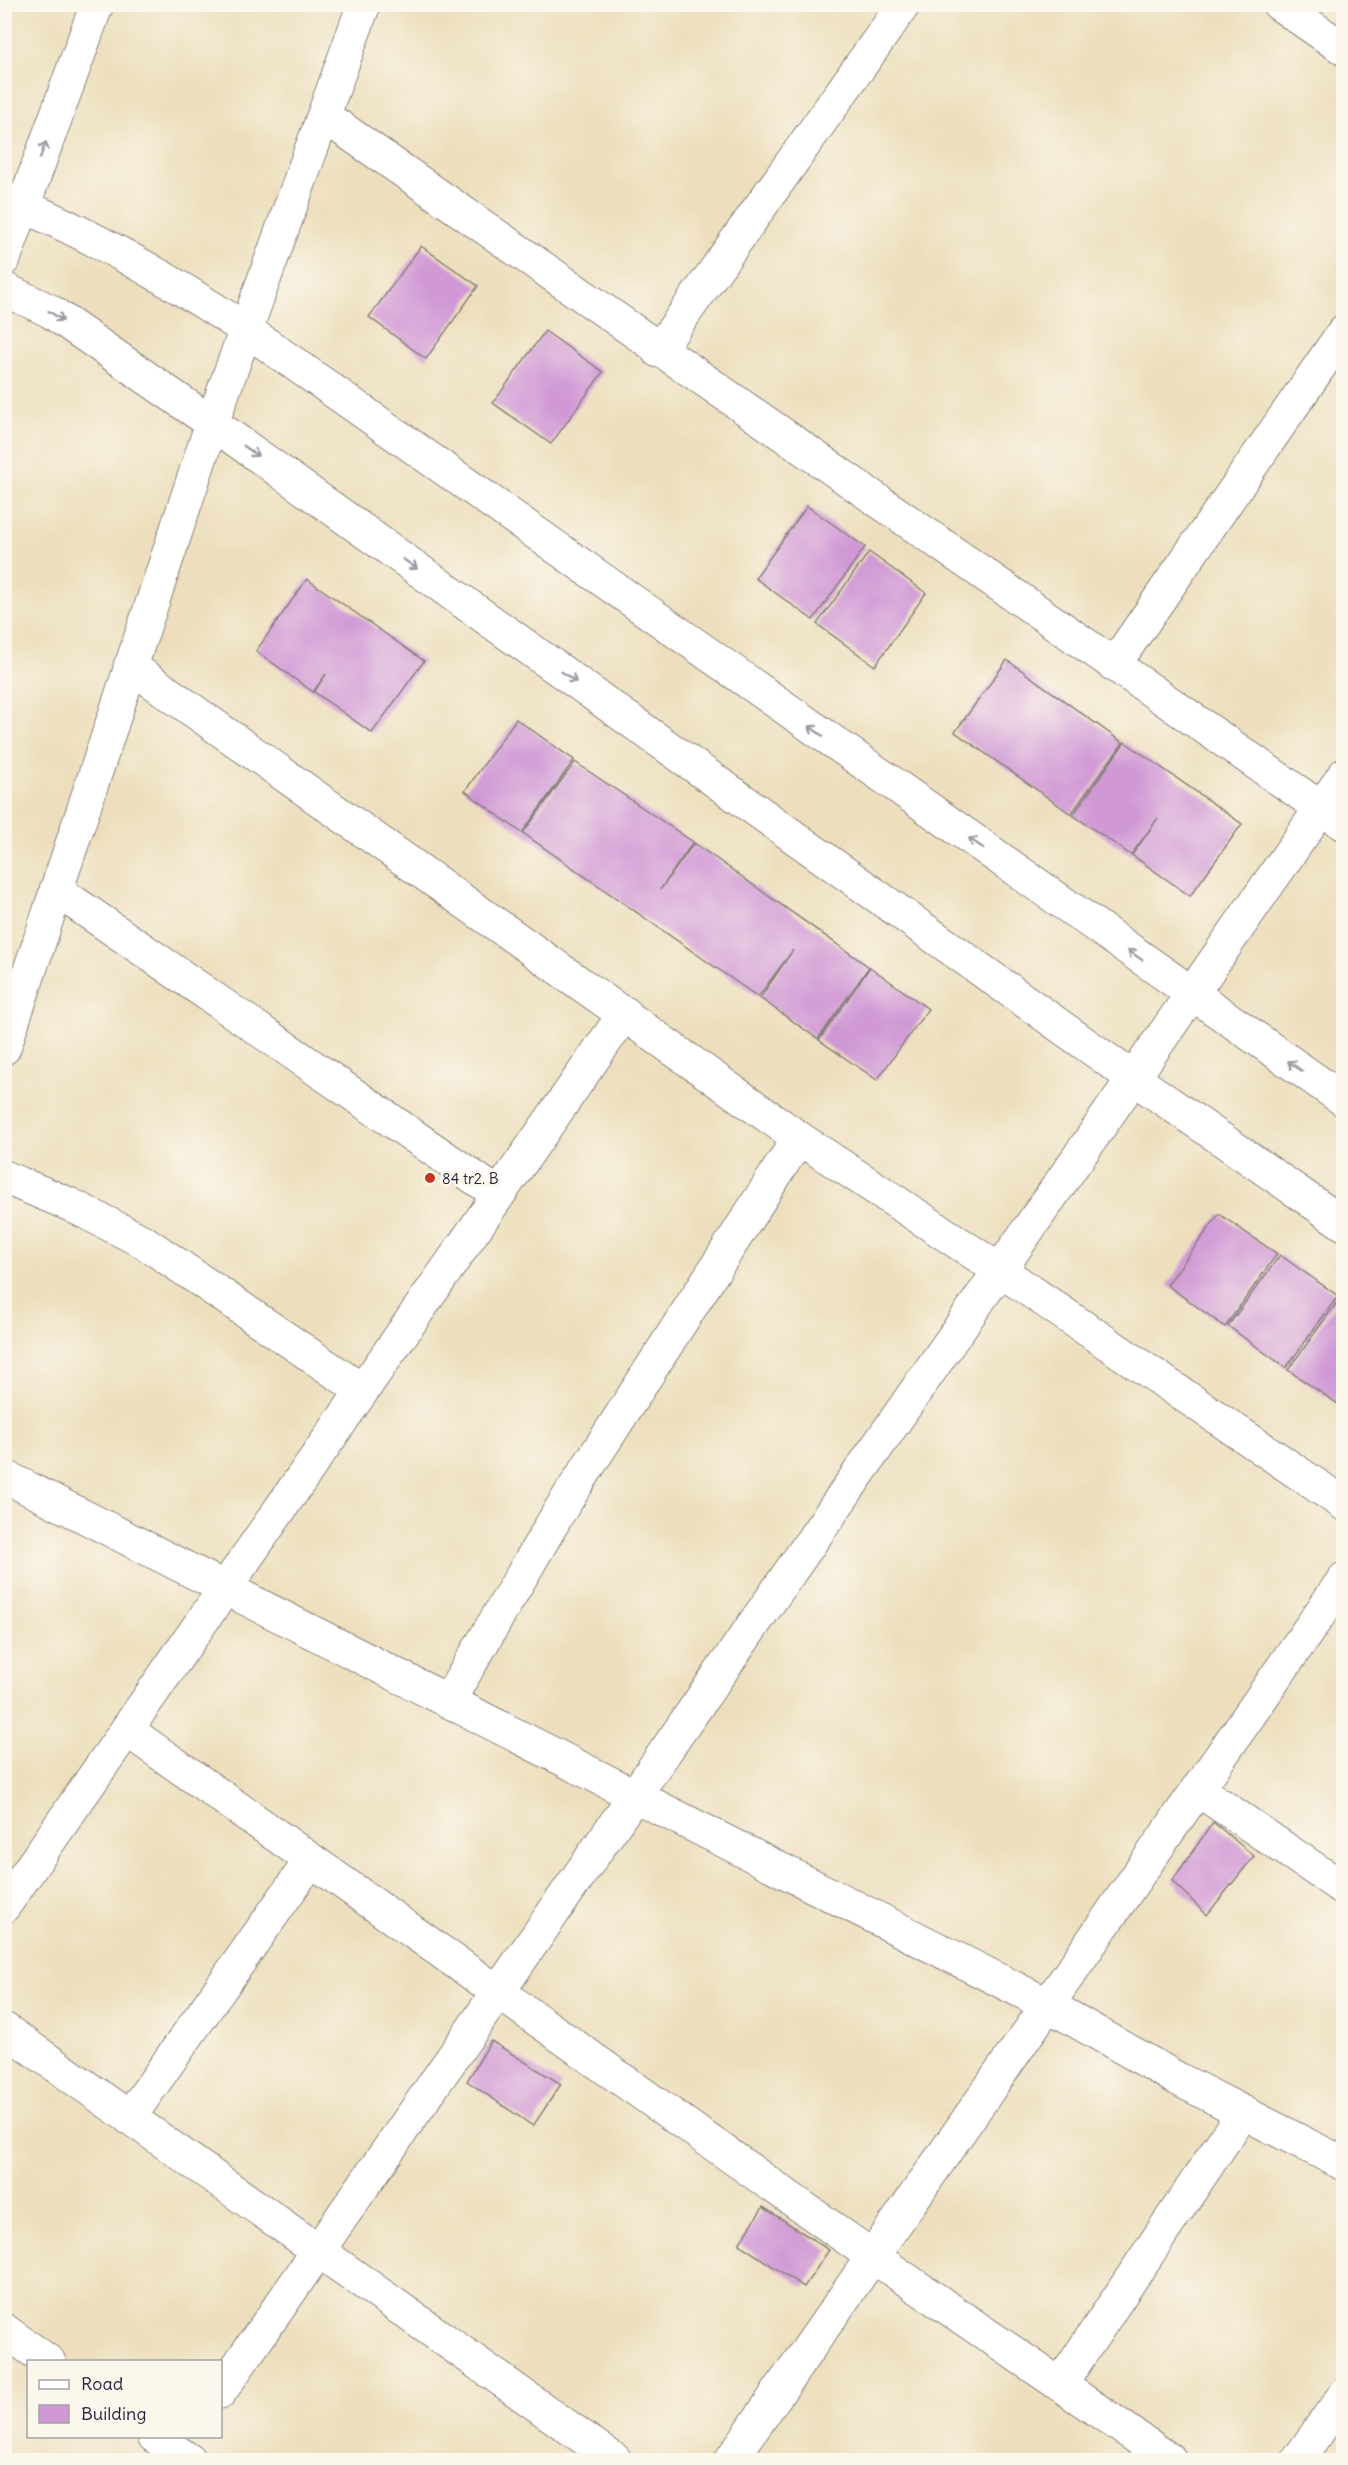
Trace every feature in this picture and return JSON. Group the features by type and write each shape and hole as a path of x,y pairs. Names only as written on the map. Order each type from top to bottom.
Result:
{"street":[{"path":"4,259 14,201 97,4"},
{"path":"4,1048 212,423 364,4"},
{"path":"658,351 904,4"},
{"path":"1279,4 1344,49"},
{"path":"324,116 658,351 1332,816"},
{"path":"14,201 83,232 185,289 245,329 1344,1100"},
{"path":"4,289 50,311 212,423 1133,1078 1344,1224"},
{"path":"1114,665 1344,331"},
{"path":"130,666 625,1013 799,1138 998,1269 1344,1504"},
{"path":"222,2389 998,1269 1192,995 1332,816 1344,775"},
{"path":"56,890 498,1194"},
{"path":"4,1906 227,1587 360,1389 625,1013"},
{"path":"449,1700 559,1512 799,1138"},
{"path":"4,1177 71,1205 144,1242 360,1389"},
{"path":"4,1476 1048,2005 1178,2079 1344,2164"},
{"path":"731,2460 1344,1579"},
{"path":"127,1730 873,2256 1170,2460"},
{"path":"1197,1789 1344,1889"},
{"path":"129,2118 311,1860"},
{"path":"4,2029 615,2460"},
{"path":"1060,2385 1244,2112"},
{"path":"4,2330 47,2360"},
{"path":"1298,2460 1344,2395"}],"building":[{"path":"421,246 478,286 426,359 369,317"},
{"path":"545,331 603,372 551,444 493,403"},
{"path":"807,506 865,547 813,620 755,578"},
{"path":"869,552 926,593 875,666 817,624"},
{"path":"307,579 424,661 372,733 314,692 326,674 313,692 256,651"},
{"path":"1007,660 1123,743 1071,814 955,732"},
{"path":"516,719 574,760 522,833 465,791"},
{"path":"1125,742 1242,824 1190,896 1132,855 1158,818 1131,855 1073,815"},
{"path":"575,762 693,842 660,890 694,843 869,967 818,1039 760,998 793,950 758,997 523,833"},
{"path":"870,967 928,1009 877,1080 819,1040"},
{"path":"1219,1214 1277,1254 1225,1327 1167,1285"},
{"path":"1280,1255 1338,1296 1286,1368 1228,1326"},
{"path":"1340,1298 1344,1300 1344,1408 1288,1370"},
{"path":"1213,1822 1254,1856 1207,1915 1172,1881"},
{"path":"491,2041 561,2084 533,2126 467,2081"},
{"path":"763,2207 829,2250 804,2287 739,2244"}],"place":[{"name":"84 tr2. B","path":"430,1178"}]}
